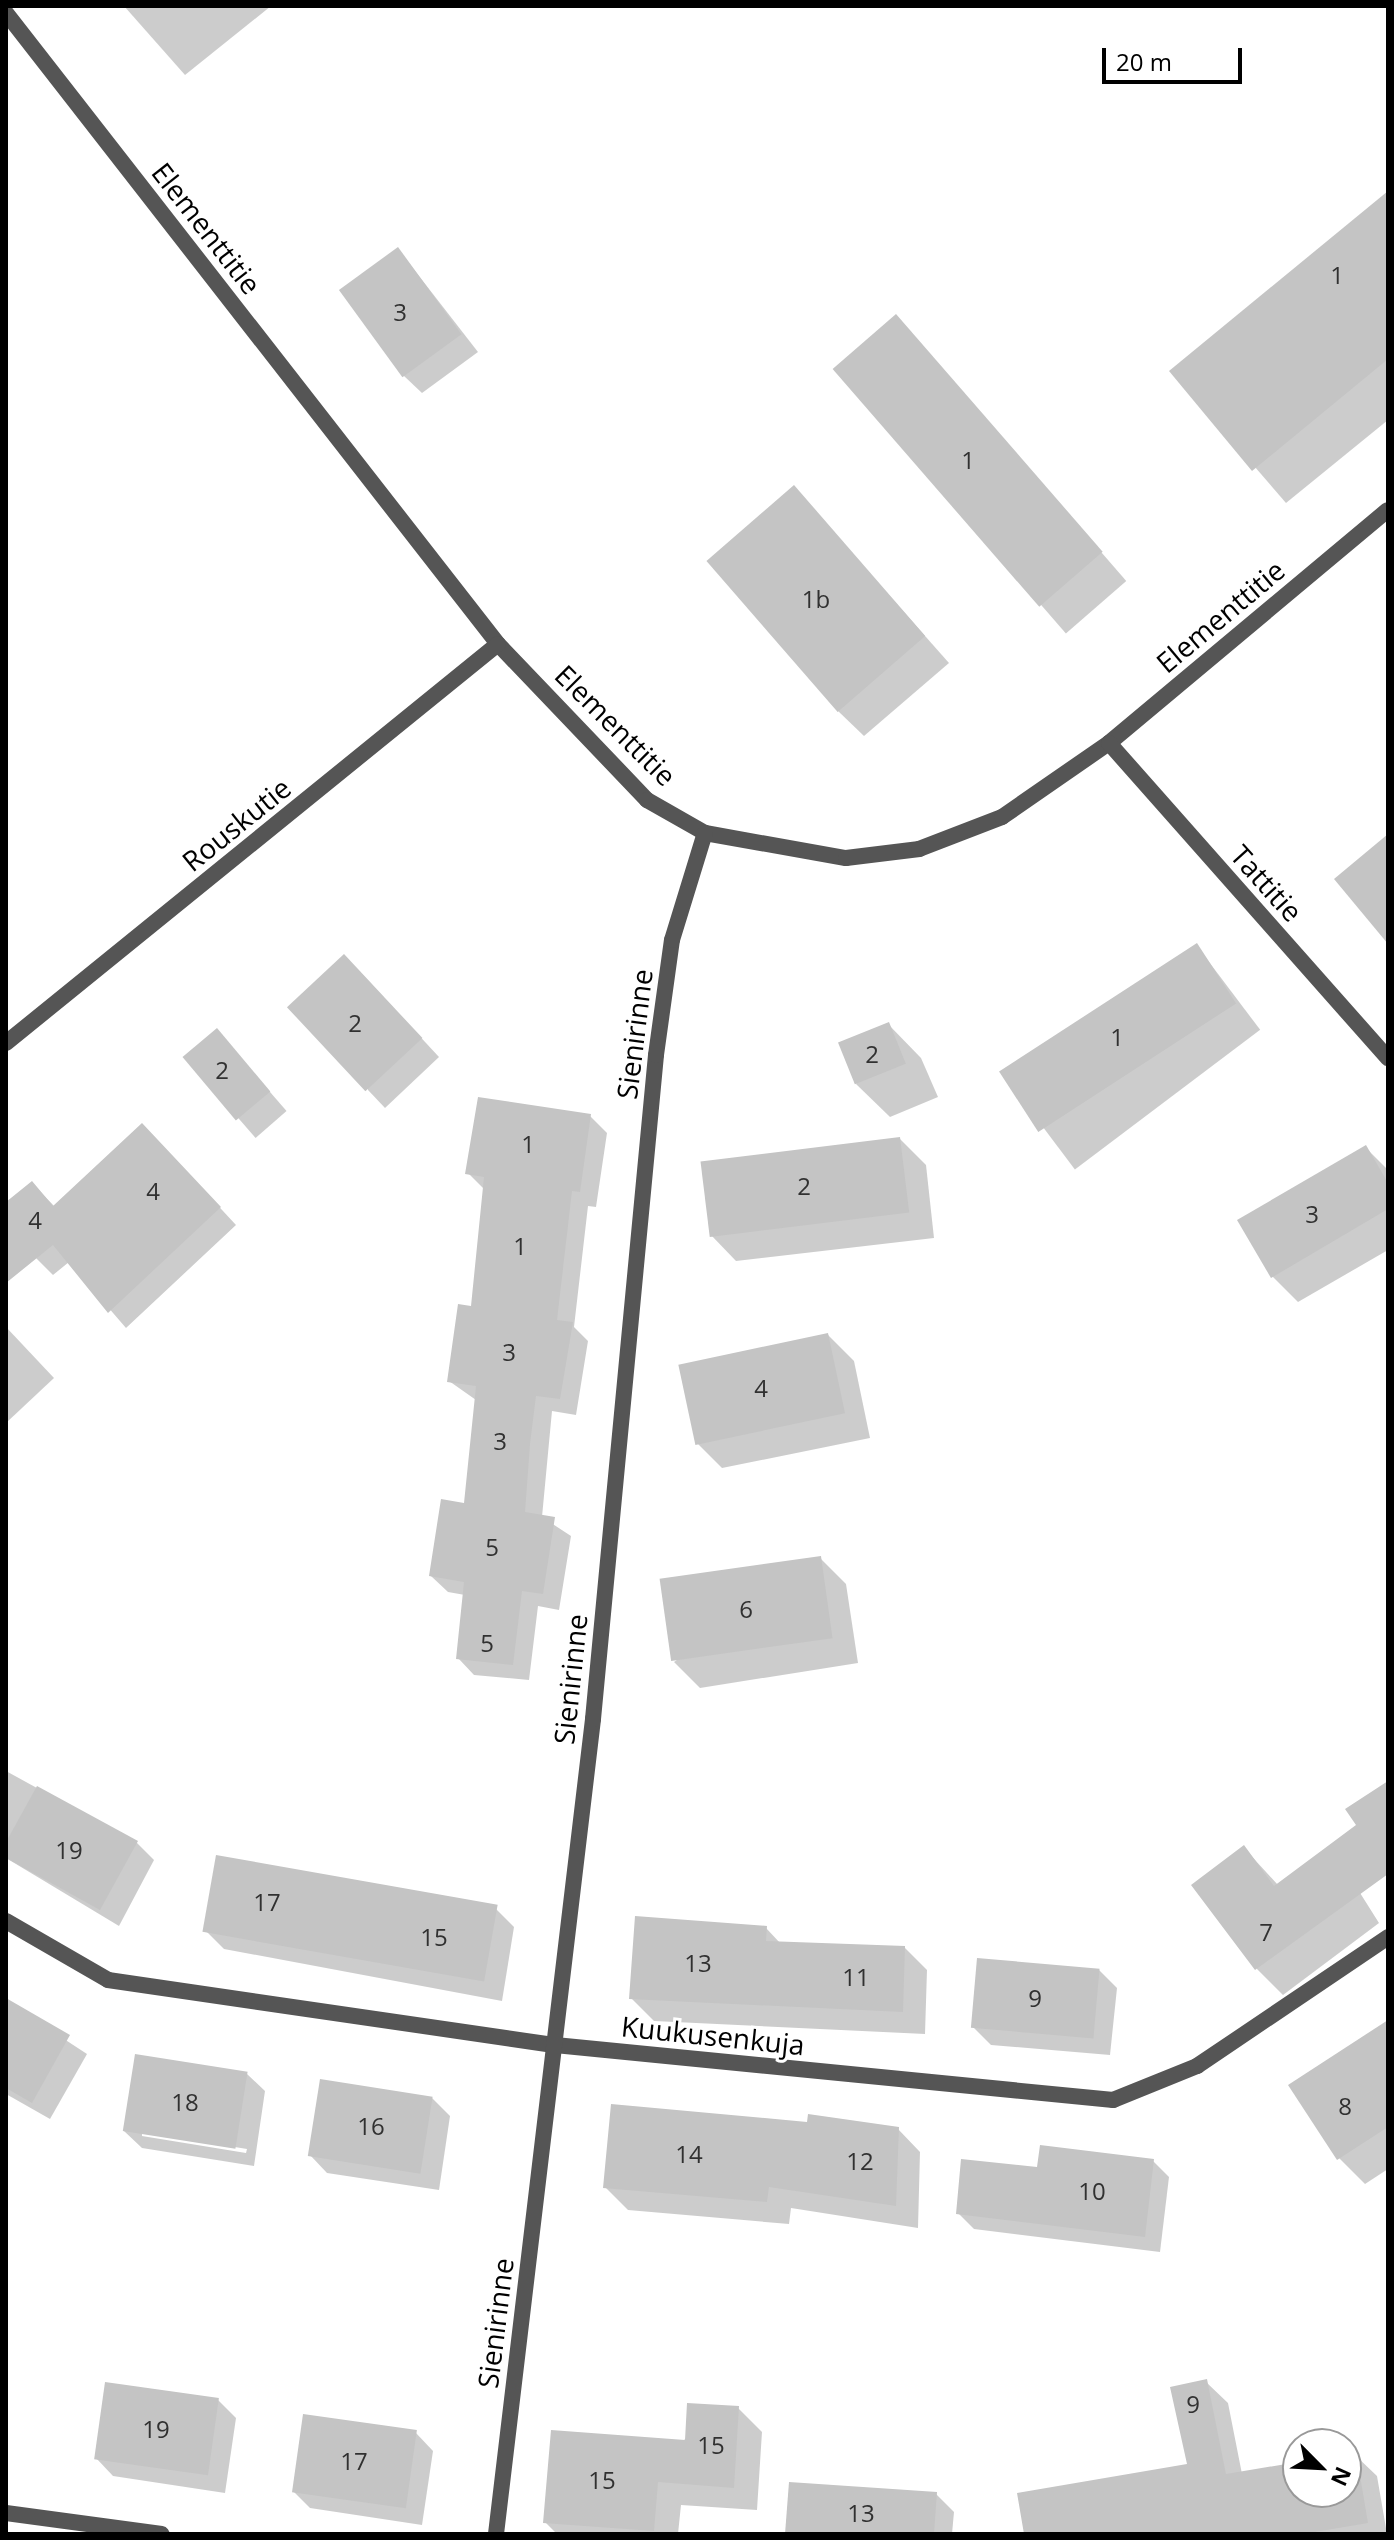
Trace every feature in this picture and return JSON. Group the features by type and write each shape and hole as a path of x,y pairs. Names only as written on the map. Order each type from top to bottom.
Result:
{"street":[{"name":"Elementtitie","path":"6,13 498,644 647,800 705,833 846,858 919,849 1002,817 1109,743 1388,510"},
{"name":"Rouskutie","path":"6,1043 498,644"},
{"name":"Tattitie","path":"1109,743 1388,1058"},
{"name":"Sienirinne","path":"496,2534 555,2045 656,1055 672,940 705,833"},
{"name":"Kuukusenkuja","path":"6,1921 108,1980 555,2045 1113,2100 1197,2066 1388,1937"},
{"path":"6,2513 162,2534"}],"building":[{"path":"1388,191 1388,359 1252,471 1169,371"},
{"path":"398,247 461,334 402,377 339,290"},
{"path":"896,314 1103,552 1039,607 833,369"},
{"path":"794,485 925,636 838,712 706,561"},
{"path":"1388,834 1388,944 1334,879"},
{"path":"1197,943 1236,1003 1038,1132 999,1072"},
{"path":"344,954 422,1038 365,1091 287,1007"},
{"path":"889,1022 906,1064 855,1084 838,1043"},
{"path":"217,1028 270,1092 236,1121 183,1057"},
{"path":"478,1097 591,1114 580,1192 572,1191 557,1320 573,1322 560,1399 536,1396 530,1444 525,1512 555,1517 543,1594 522,1591 513,1665 456,1659 464,1582 429,1576 441,1499 464,1503 476,1386 447,1382 458,1304 471,1306 484,1177 465,1174"},
{"path":"142,1123 221,1207 108,1313 53,1245 6,1283 6,1202 32,1181 53,1206"},
{"path":"900,1137 909,1212 710,1237 700,1161"},
{"path":"1366,1145 1388,1183 1388,1209 1271,1278 1237,1220"},
{"path":"828,1333 845,1413 695,1445 678,1365"},
{"path":"821,1556 833,1638 671,1661 660,1579"},
{"path":"1388,1781 1388,1874 1255,1970 1191,1885 1244,1845 1274,1886 1356,1825 1345,1809"},
{"path":"37,1786 138,1841 100,1910 6,1858 6,1842"},
{"path":"216,1855 498,1905 484,1981 202,1932"},
{"path":"635,1916 767,1926 766,1941 905,1946 903,2012 629,1999"},
{"path":"977,1958 1100,1969 1093,2038 971,2028"},
{"path":"6,1998 70,2035 32,2103 6,2088"},
{"path":"1388,2020 1388,2127 1337,2160 1288,2085"},
{"path":"135,2054 248,2072 235,2149 123,2131"},
{"path":"320,2079 433,2097 420,2174 308,2156"},
{"path":"611,2104 807,2122 808,2114 899,2127 896,2206 769,2187 767,2202 603,2188"},
{"path":"1040,2145 1154,2159 1145,2237 956,2214 961,2159 1037,2167"},
{"path":"1207,2379 1226,2474 1282,2465 1282,2508 1362,2508 1362,2488 1368,2523 1303,2534 1024,2534 1017,2493 1187,2464 1170,2387"},
{"path":"105,2382 219,2398 208,2475 94,2459"},
{"path":"687,2403 739,2406 734,2488 658,2482 654,2531 543,2523 551,2430 685,2440"},
{"path":"303,2414 417,2430 406,2508 292,2492"},
{"path":"789,2482 937,2492 934,2534 785,2534"}]}
